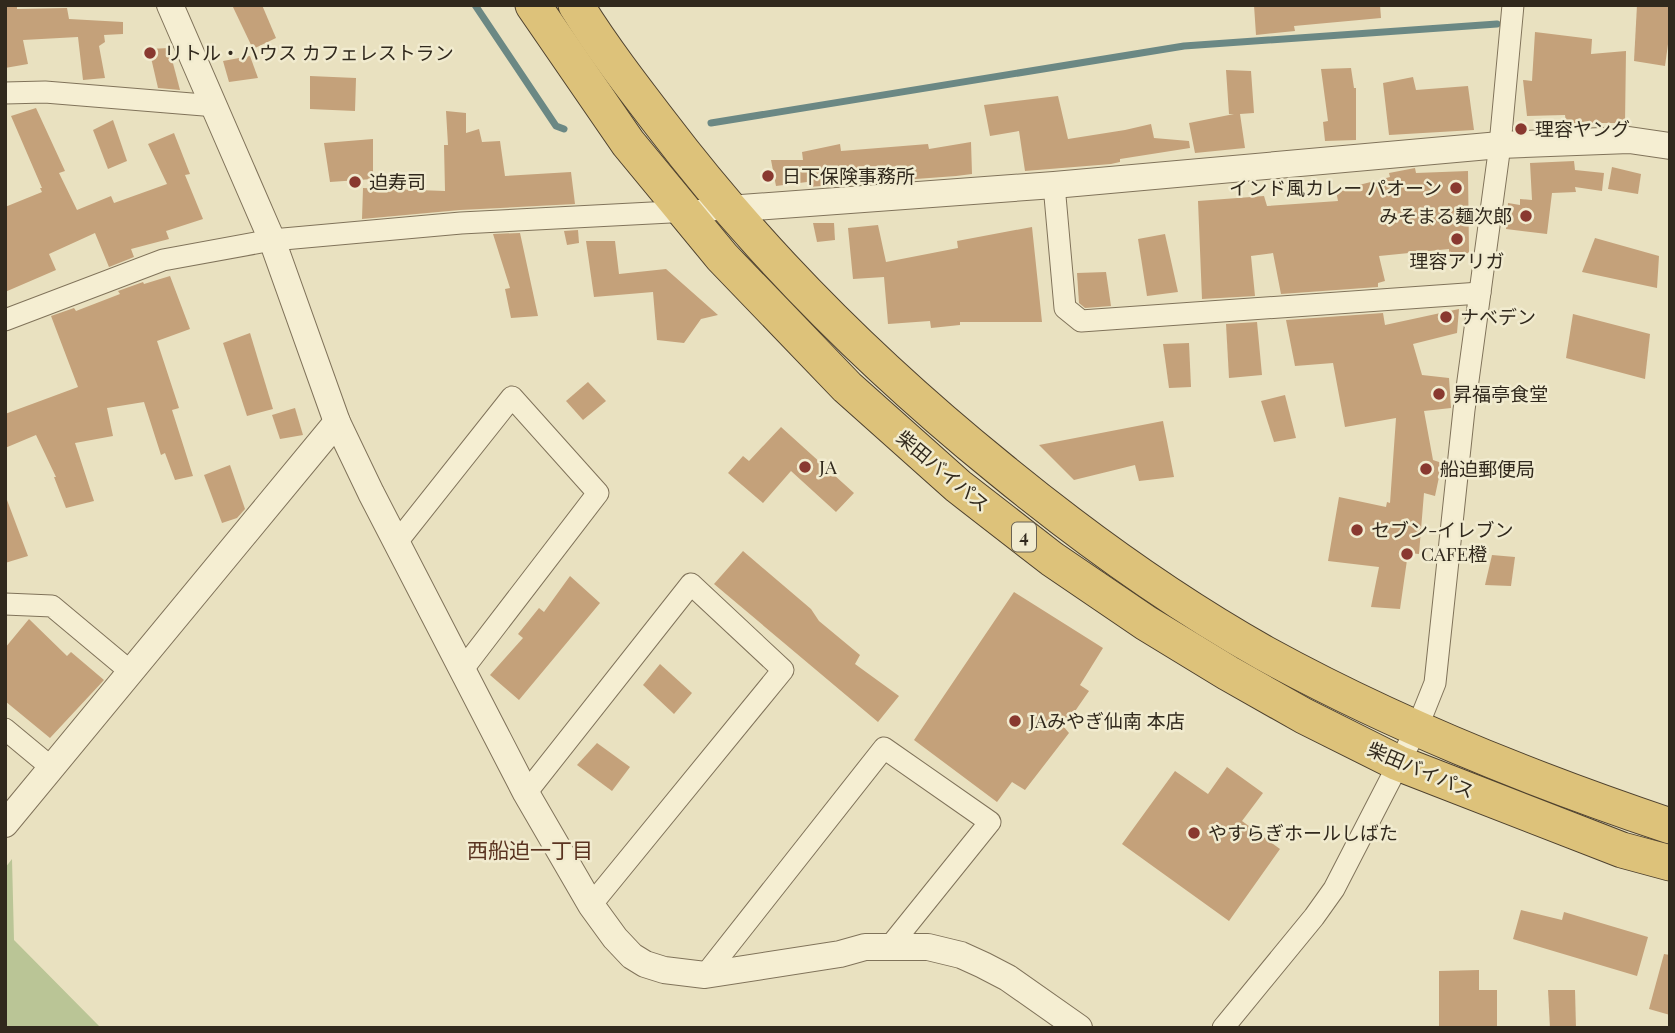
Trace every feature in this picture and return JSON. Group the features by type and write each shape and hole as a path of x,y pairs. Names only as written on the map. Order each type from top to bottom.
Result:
{"highway":[{"name":"柴田バイパス","path":"533,5 628,143 722,257 847,387 958,486 1052,559 1146,623 1228,673 1304,716 1398,763 1622,850 1670,863"},
{"name":"柴田バイパス","path":"576,5 632,86 728,209 796,283 872,360 944,424 1096,545 1151,584 1263,652 1348,696 1515,770 1670,827"}],"street":[{"path":"170,5 272,240 337,422 417,585 526,793 591,905 615,939 632,956 664,970 705,975 829,956 865,947 928,947 961,955 983,965 1007,978 1079,1028"},
{"path":"1223,1028 1314,917 1334,888 1377,808 1416,728 1434,683 1464,410 1500,145 1513,5"},
{"path":"5,93 45,92 216,106"},
{"path":"5,320 163,260 272,240 461,223 683,212 1054,185 1500,145 1629,140 1670,146"},
{"path":"1054,185 1065,308 1081,321 1480,293"},
{"path":"397,542 512,397 598,493 463,669"},
{"path":"5,824 337,422"},
{"path":"526,793 691,584 783,670 591,905"},
{"path":"5,604 52,606 131,672"},
{"path":"5,729 52,768"},
{"path":"705,975 884,748 989,822 891,945"}],"green space":[{"path":"12,859 14,940 101,1028 5,1028 5,868"}],"building":[{"path":"5,5 17,5 17,9 67,8 69,19 123,22 123,34 104,35 105,42 99,46 105,78 83,80 78,37 23,40 28,64 5,68"},
{"path":"232,5 262,5 276,38 253,49"},
{"path":"1254,5 1380,5 1381,18 1294,26 1295,31 1256,35"},
{"path":"1637,5 1669,6 1665,66 1634,61"},
{"path":"1535,32 1592,39 1591,54 1626,51 1625,123 1566,123 1565,115 1527,116 1523,80 1532,81"},
{"path":"169,48 180,90 158,88 149,49"},
{"path":"250,56 258,78 229,82 223,61"},
{"path":"1351,68 1356,88 1356,140 1325,141 1323,122 1328,121 1321,69"},
{"path":"1226,70 1251,71 1254,113 1240,114 1245,148 1195,153 1189,123 1234,114 1229,114"},
{"path":"310,76 356,78 355,111 310,109"},
{"path":"1413,77 1416,90 1468,86 1474,130 1389,135 1383,83"},
{"path":"1058,96 1068,139 1151,124 1154,138 1189,141 1190,148 1120,159 1120,162 1111,164 1025,171 1019,131 990,136 984,105"},
{"path":"36,108 65,171 59,173 77,210 111,196 114,203 167,184 148,144 174,133 190,174 185,175 203,219 166,231 169,239 131,249 134,257 109,267 95,233 49,254 56,270 5,292 5,207 42,192 11,116"},
{"path":"446,111 466,113 466,133 479,129 482,142 500,141 505,176 571,172 575,204 362,219 363,188 445,191 444,145 448,145"},
{"path":"113,120 127,161 108,169 93,130"},
{"path":"373,139 373,179 330,182 324,143"},
{"path":"971,142 972,174 956,176 808,187 807,182 776,186 771,160 803,160 802,152 840,144 841,151 928,144 929,149"},
{"path":"1574,161 1575,170 1604,173 1602,191 1575,187 1576,192 1552,193 1547,234 1506,229 1508,203 1520,205 1520,199 1532,200 1530,163"},
{"path":"1612,167 1641,174 1638,194 1608,189"},
{"path":"1415,168 1416,173 1468,171 1469,253 1449,255 1449,249 1379,256 1385,281 1378,283 1378,287 1281,294 1273,253 1251,256 1255,296 1202,299 1198,201 1264,196 1267,206 1338,201 1336,191 1390,177 1389,173"},
{"path":"813,223 834,223 835,240 817,242"},
{"path":"878,225 886,262 958,248 957,241 1032,227 1042,322 960,322 960,325 931,328 930,321 888,324 884,277 853,279 848,228"},
{"path":"578,230 579,243 567,245 564,231"},
{"path":"520,233 538,316 511,318 505,289 510,288 493,234"},
{"path":"1165,234 1178,292 1147,296 1138,239"},
{"path":"1595,238 1659,256 1657,288 1582,272"},
{"path":"586,241 615,241 619,274 666,269 718,315 701,319 684,343 657,340 653,292 594,297"},
{"path":"1106,272 1111,306 1085,308 1079,303 1077,273"},
{"path":"170,276 190,329 157,341 179,408 172,410 193,476 175,480 165,453 161,455 144,402 107,408 113,436 75,443 94,501 66,508 56,477 36,435 5,448 5,414 78,387 51,316 74,308 76,311 120,294 118,291"},
{"path":"1459,309 1457,333 1413,344 1422,375 1449,378 1451,408 1424,411 1433,460 1442,463 1435,496 1424,493 1419,554 1408,553 1400,609 1371,607 1379,567 1328,561 1339,497 1386,507 1387,502 1390,503 1396,418 1345,427 1333,363 1295,366 1286,320 1383,313 1385,325"},
{"path":"1573,314 1650,334 1645,379 1566,358"},
{"path":"1257,322 1262,375 1229,378 1226,324"},
{"path":"250,333 273,409 247,416 223,343"},
{"path":"1189,343 1191,387 1169,388 1163,344"},
{"path":"588,382 606,401 583,420 566,401"},
{"path":"1285,395 1296,438 1274,442 1261,401"},
{"path":"295,408 303,435 280,439 272,415"},
{"path":"1163,421 1174,477 1139,481 1135,465 1074,480 1039,445"},
{"path":"781,427 854,493 836,512 791,471 763,503 728,473 743,456 749,461"},
{"path":"230,465 245,509 237,518 222,523 204,475"},
{"path":"5,500 28,556 5,563"},
{"path":"743,551 860,655 855,664 899,696 878,722 714,584"},
{"path":"1492,555 1515,557 1511,586 1485,585"},
{"path":"570,576 600,603 519,700 490,675 523,638 518,634 539,608 544,612"},
{"path":"1014,592 1103,648 1080,685 1089,691 1064,727 1069,733 1025,790 1012,782 997,802 914,740"},
{"path":"29,619 67,656 71,652 104,680 50,738 5,701 5,648"},
{"path":"660,664 692,693 674,714 643,685"},
{"path":"597,743 630,767 612,791 577,765"},
{"name":"やすらぎホールしばた","path":"1227,767 1263,793 1242,821 1280,849 1229,921 1122,844 1175,771 1208,794"},
{"path":"1521,910 1562,920 1564,912 1648,937 1637,976 1513,939"},
{"path":"1664,954 1670,955 1670,1015 1649,1009"},
{"path":"1479,970 1479,990 1497,990 1497,1028 1439,1028 1439,971"},
{"path":"1548,990 1575,990 1576,1028 1550,1028"}],"waterway":[{"path":"475,5 556,126 564,129"},
{"path":"711,123 1184,46 1497,24"}],"place":[{"name":"リトル・ハウス カフェレストラン","path":"150,53"},
{"name":"理容ヤング","path":"1521,129"},
{"name":"日下保険事務所","path":"768,176"},
{"name":"迫寿司","path":"355,182"},
{"name":"インド風カレー パオーン","path":"1456,188"},
{"name":"みそまる麺次郎","path":"1526,216"},
{"name":"理容アリガ","path":"1457,239"},
{"name":"ナベデン","path":"1446,317"},
{"name":"昇福亭食堂","path":"1439,394"},
{"name":"JA","path":"805,467"},
{"name":"船迫郵便局","path":"1426,469"},
{"name":"セブン-イレブン","path":"1357,530"},
{"name":"CAFE橙","path":"1407,554"},
{"name":"JAみやぎ仙南 本店","path":"1015,721"},
{"name":"やすらぎホールしばた","path":"1194,833"}],"district":[{"name":"西船迫一丁目","path":"530,851"}]}
